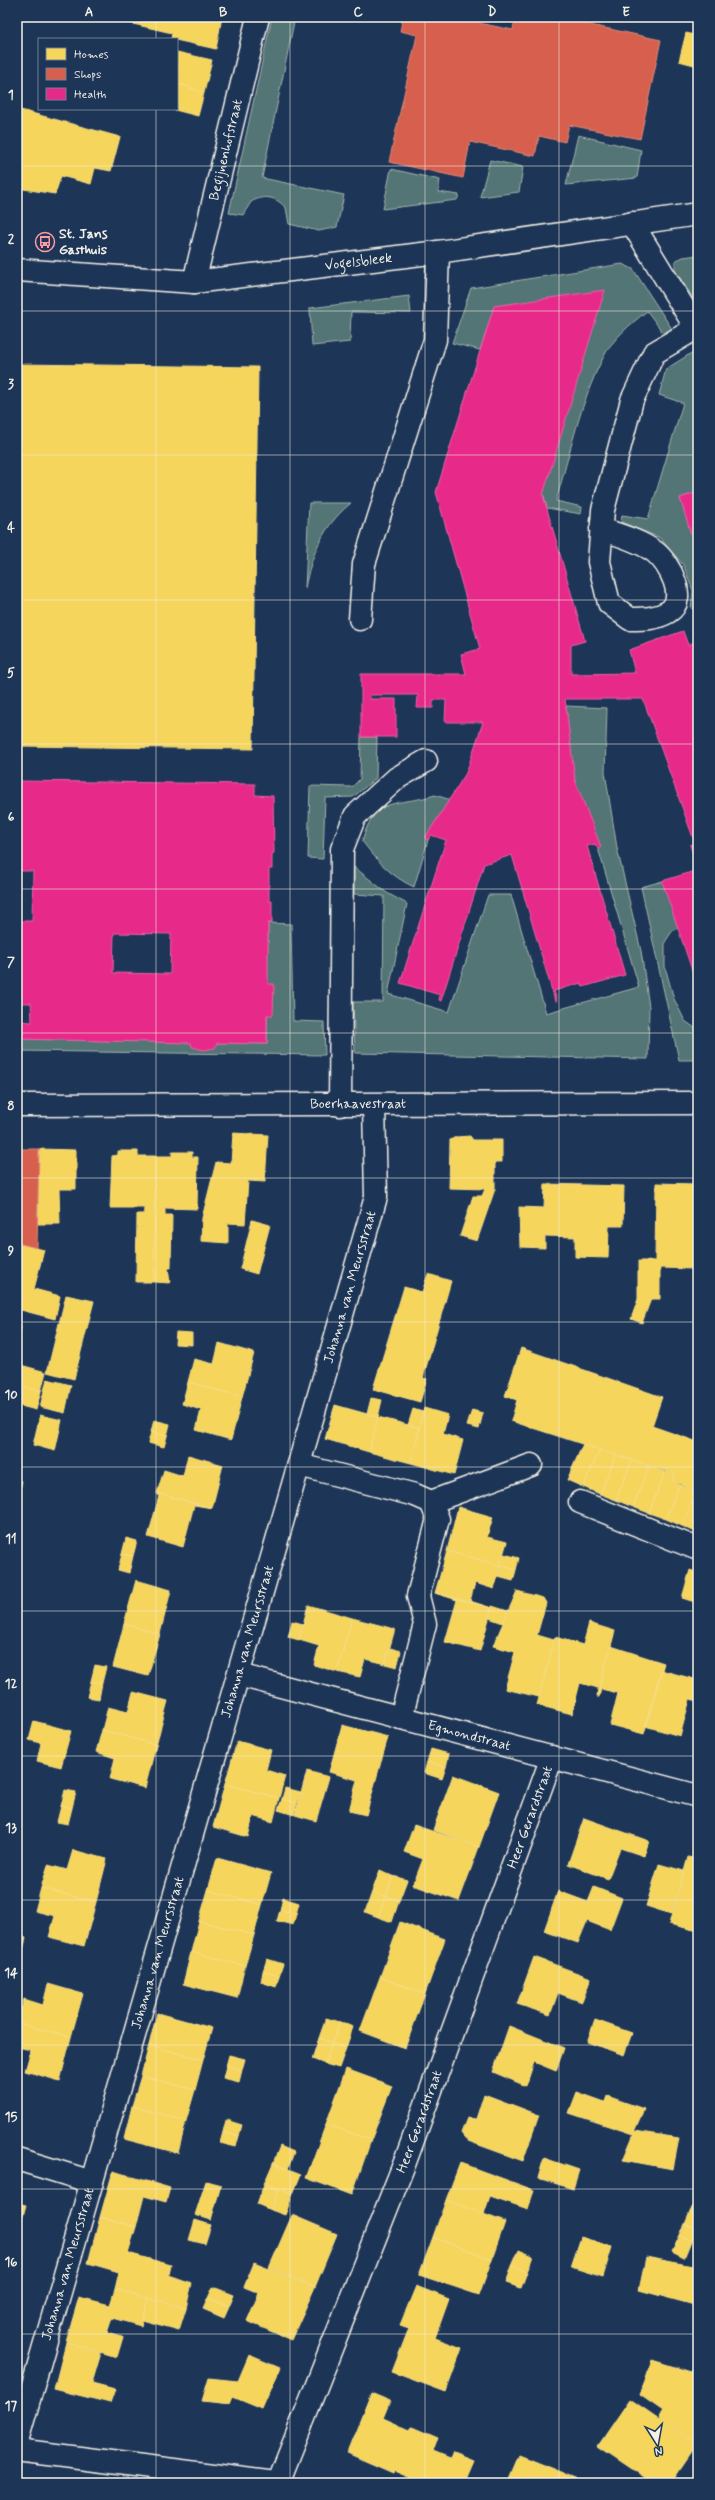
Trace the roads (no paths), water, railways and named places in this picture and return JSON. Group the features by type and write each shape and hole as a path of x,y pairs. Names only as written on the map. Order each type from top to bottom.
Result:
{"street":[{"name":"Begijnenhofstraat","path":"194,282 258,17"},
{"name":"Vogelsbleek","path":"17,270 194,282 438,252 698,214"},
{"path":"601,529 603,510 632,400 654,353 697,327 632,223"},
{"path":"360,619 364,564 435,340 438,252"},
{"path":"340,1105 342,849 355,816 396,778 426,760"},
{"name":"Boerhaavestraat","path":"17,1105 698,1103"},
{"name":"Johanna van Meursstraat","path":"17,2442 376,1197 374,1105"},
{"path":"431,1502 531,1464"},
{"path":"299,1465 415,1495 431,1502 438,1519 418,1596 425,1624 401,1718"},
{"path":"580,1502 698,1549"},
{"name":"Egmondstraat","path":"239,1675 698,1796"},
{"name":"Heer Gerardstraat","path":"277,2483 405,2162 552,1757"},
{"path":"17,2159 92,2182"},
{"path":"17,2450 277,2483"}],"place":[{"name":"St. Jans Gasthuis","path":"45,242"}]}
